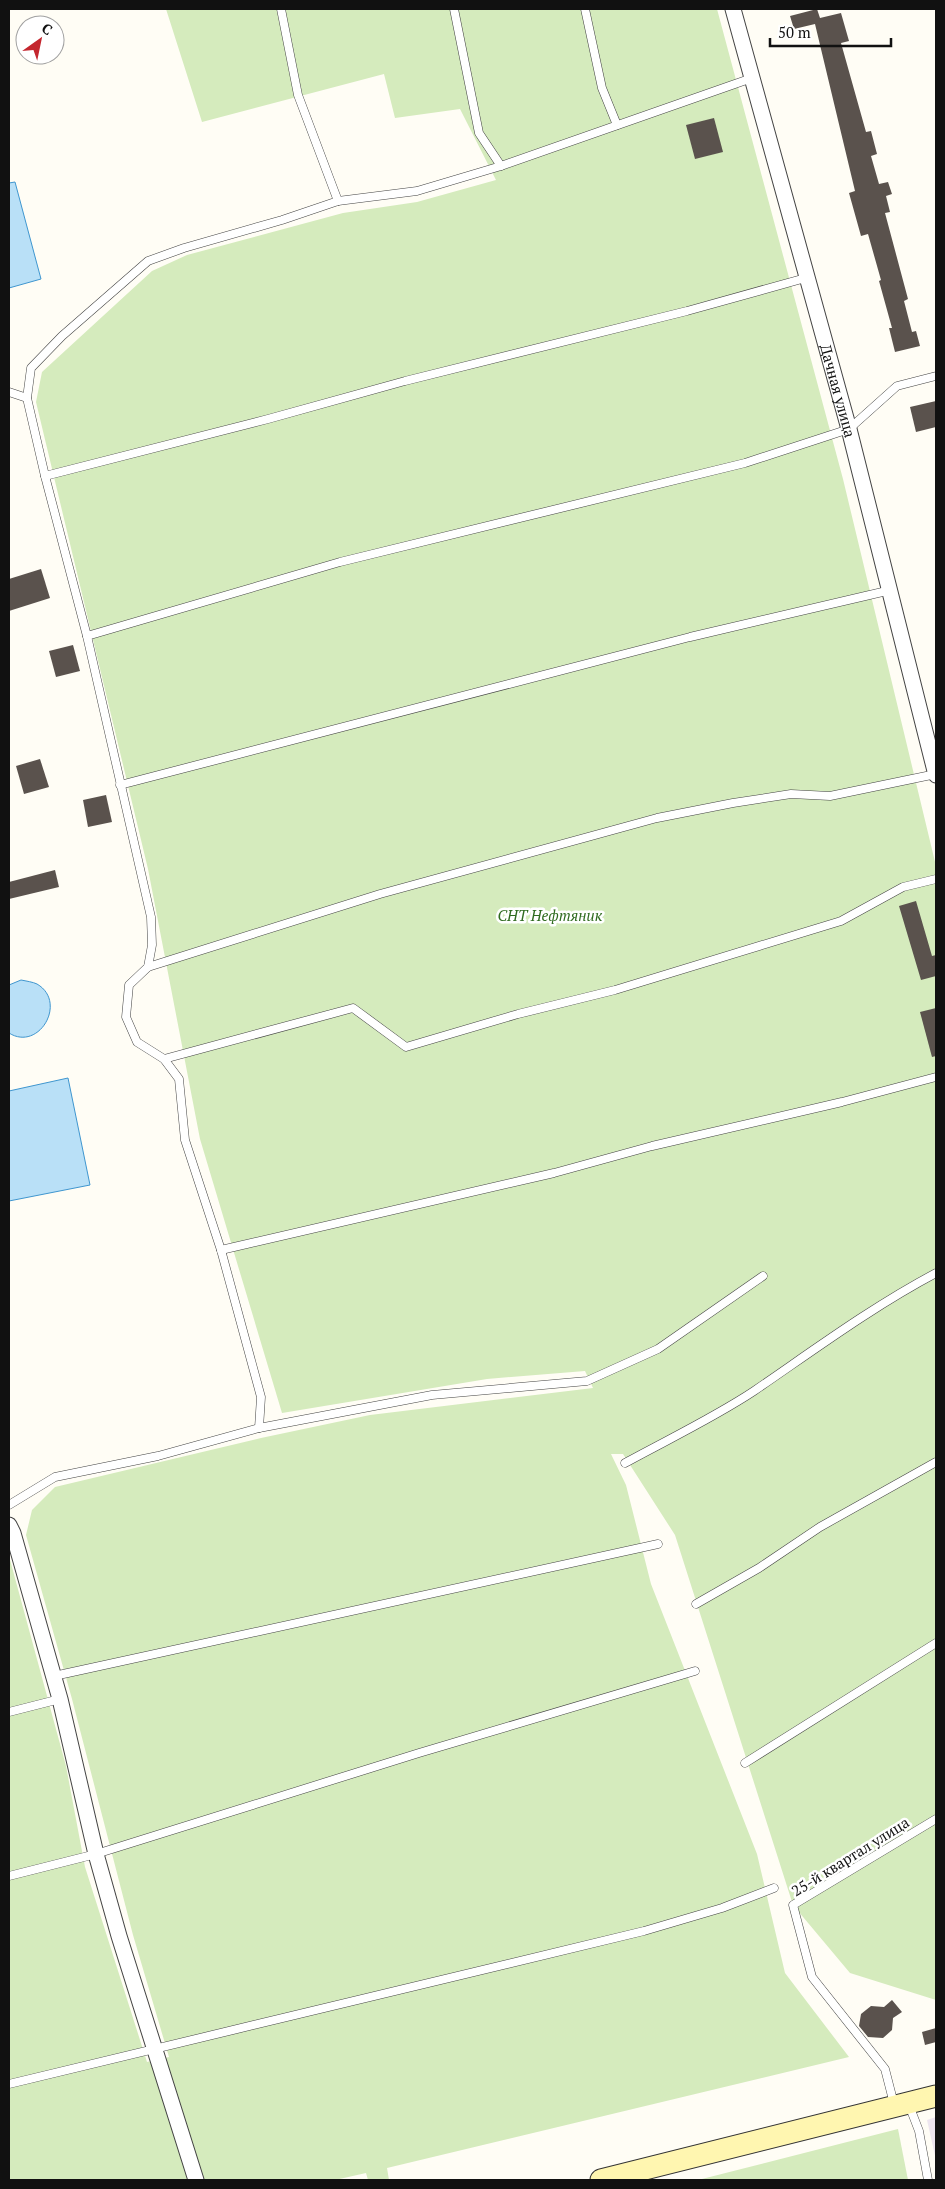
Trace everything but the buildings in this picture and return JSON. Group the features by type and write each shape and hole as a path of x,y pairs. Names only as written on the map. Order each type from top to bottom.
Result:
{"street":[{"name":"Дачная улица","path":"733,9 809,277 891,590 936,775"},
{"path":"10,1531 54,1676 96,1854 119,1936 196,2180"},
{"path":"601,2180 936,2096"}],"lane":[{"path":"281,9 298,95 338,201"},
{"path":"454,9 479,133 501,166"},
{"path":"585,9 602,88 617,124"},
{"path":"148,967 152,945 151,917 87,636 45,476 27,398 31,368 62,336 148,261 184,248 282,220 338,201 416,192 501,166 752,78"},
{"path":"45,476 268,419 405,381 687,311 809,277"},
{"path":"87,636 340,562 745,463 849,429 897,386 936,376"},
{"path":"9,392 27,398"},
{"path":"120,785 690,637 891,590"},
{"path":"259,1428 261,1398 221,1250 185,1140 179,1079 164,1059 136,1042 126,1017 129,985 148,967 380,894 657,818 733,802 791,794 830,796 936,775"},
{"path":"164,1059 353,1008 406,1047 518,1014 615,990 841,921 903,887 936,878"},
{"path":"221,1250 554,1173 652,1146 842,1102 936,1077"},
{"path":"625,1463 753,1392 817,1346 913,1286 936,1274"},
{"path":"9,1505 55,1477 158,1456 259,1428 432,1395 587,1381 658,1349 763,1276"},
{"path":"696,1604 759,1568 820,1528 936,1462"},
{"path":"54,1676 658,1544"},
{"path":"745,1763 936,1643"},
{"path":"9,1876 96,1854 419,1753 695,1671"},
{"path":"9,1712 60,1699"},
{"name":"25-й квартал улица","path":"902,2104 885,2069 812,1977 793,1905 936,1818"},
{"path":"9,2084 644,1931 722,1908 774,1888"},
{"path":"902,2104 919,2131 928,2180"}],"shaded area":[{"path":"936,2117 936,2160 927,2120"}],"green space":[{"name":"СНТ Нефтяник","path":"166,9 717,9 843,479 936,866 936,2000 850,1973 793,1905 675,1535 623,1454 611,1454 626,1485 651,1584 757,1854 785,1973 849,2057 387,2168 389,2180 368,2180 366,2173 335,2180 9,2180 9,1556 66,1766 85,1867 147,2062 169,2057 133,1935 72,1699 26,1535 32,1510 55,1487 261,1438 370,1415 593,1388 585,1371 487,1379 282,1413 200,1139 148,869 36,402 42,372 152,271 187,255 343,213 417,202 496,180 460,109 395,118 384,74 202,122"},
{"path":"898,2129 908,2180 698,2180"}],"water":[{"path":"15,182 41,279 9,288 9,183"},
{"path":"21,980 37,984 46,992 50,1002 50,1012 46,1022 39,1031 30,1036 20,1037 9,1033 9,985"},
{"path":"68,1078 90,1185 9,1201 9,1091"}]}
